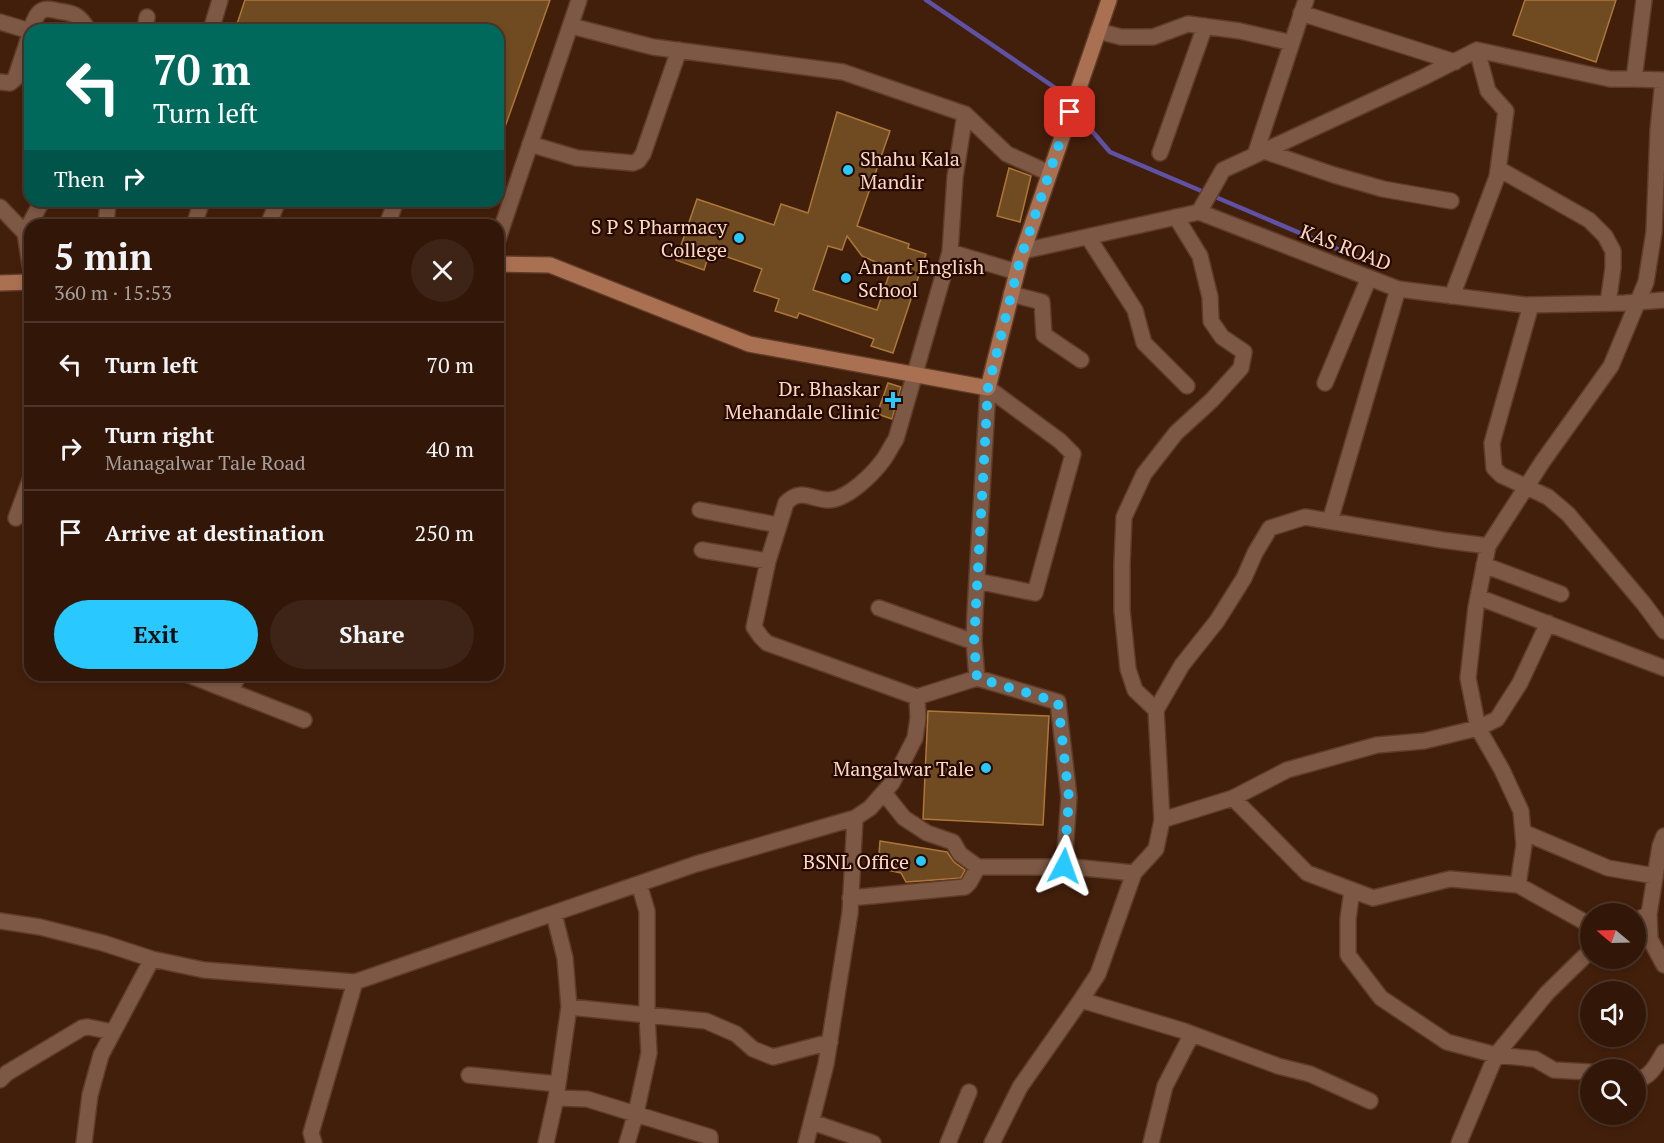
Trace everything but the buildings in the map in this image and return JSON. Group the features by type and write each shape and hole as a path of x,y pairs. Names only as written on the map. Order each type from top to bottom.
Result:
{"main road":[{"path":"504,264 550,266 749,344 988,388 1023,251 1109,0"},
{"path":"0,283 24,282"}],"street":[{"path":"213,24 220,0"},
{"path":"504,220 579,0"},
{"path":"1634,79 1644,0"},
{"path":"1260,153 1304,6 1455,62"},
{"path":"33,24 38,15 47,9 73,13 85,24"},
{"path":"0,22 24,30"},
{"path":"1098,31 1121,37 1153,38 1188,24 1240,30 1292,43"},
{"path":"571,26 653,46 843,72 965,114 1007,154 1049,173"},
{"path":"1160,153 1205,26"},
{"path":"530,144 577,158 633,163 638,161 643,154 679,50"},
{"path":"1452,296 1497,177 1506,111 1488,91 1477,50"},
{"path":"1023,251 1199,212 1223,170 1477,50 1610,79 1664,80 1658,130 1654,232 1646,282 1611,366 1526,487 1488,546 1478,597 1468,678 1478,728 1502,770 1521,811 1524,845 1518,885"},
{"path":"0,82 10,83 15,79 24,51"},
{"path":"965,114 955,177 950,252 896,439 884,459 859,486 839,498 828,500 802,494 786,503 768,561 754,627 767,643 917,697 977,678 1058,702 1069,798 1064,866 1069,867"},
{"path":"1260,153 1383,189 1451,201"},
{"path":"1499,169 1589,220 1605,236 1612,251 1613,260 1608,303"},
{"path":"0,207 24,232"},
{"name":"KAS ROAD","path":"1199,212 1398,289 1531,305 1664,300"},
{"path":"1156,710 1135,690 1128,669 1122,610 1124,517 1144,474 1176,433 1212,400 1241,368 1244,352 1222,338 1210,321 1210,297 1200,256 1176,217"},
{"path":"1088,237 1135,310 1144,343 1187,386"},
{"path":"950,252 1017,272"},
{"path":"1324,383 1369,278"},
{"path":"1330,521 1398,289"},
{"path":"1011,294 1042,302 1044,335 1082,360"},
{"path":"1531,305 1492,444 1494,468 1502,475 1548,497 1568,514 1664,631"},
{"path":"977,581 1035,594 1072,454 1060,441 988,388"},
{"path":"977,678 974,642 988,388"},
{"path":"16,518 24,496"},
{"path":"700,510 778,525"},
{"path":"992,1143 1020,1087 1098,974 1134,873 1156,849 1162,820 1156,710 1182,665 1217,621 1244,578 1270,528 1305,516 1488,546"},
{"path":"702,550 768,561"},
{"path":"1484,566 1561,594"},
{"path":"1478,597 1664,668"},
{"path":"879,608 974,642"},
{"path":"1162,820 1233,798 1287,770 1377,745 1424,741 1478,728 1497,719 1516,690 1548,623"},
{"path":"204,681 304,720"},
{"path":"230,691 236,681"},
{"path":"0,921 51,929 152,959 204,970 355,982 696,864 855,818 870,808 892,783 915,738 918,718 917,697"},
{"path":"884,793 904,818 927,833 953,842 960,854 978,867 1069,867 1134,873"},
{"path":"1233,798 1307,873 1352,890 1373,897 1450,879 1518,885 1580,919"},
{"path":"806,1143 826,1064 850,913 855,818"},
{"path":"1523,832 1608,868 1655,876"},
{"path":"1646,904 1663,843"},
{"path":"850,898 965,887 978,867"},
{"path":"627,1143 649,1053 647,911 639,884"},
{"path":"1352,890 1348,919 1348,956 1381,998 1447,1042 1496,1055 1535,1059 1554,1070 1580,1071"},
{"path":"546,1143 557,1091 569,1008 565,958 554,914"},
{"path":"1646,928 1664,965"},
{"path":"84,1143 90,1095 101,1055 152,959"},
{"path":"1459,1143 1496,1055 1547,993 1580,961"},
{"path":"314,1143 311,1133 355,982"},
{"path":"1081,1000 1192,1034 1278,1066 1310,1074 1370,1101"},
{"path":"569,1008 706,1021 736,1034 753,1049 773,1057 830,1042"},
{"path":"0,1080 6,1073 82,1028 113,1032"},
{"path":"1151,1143 1165,1086 1192,1034"},
{"path":"1646,1076 1655,1068 1664,1052"},
{"path":"469,1075 557,1091 587,1099 710,1137 710,1143"},
{"path":"948,1143 969,1092"},
{"path":"812,1122 873,1143"}],"waterway":[{"path":"926,0 1054,87 1069,103"},
{"path":"1074,110 1110,152 1363,260"}],"place":[{"name":"Shahu Kala Mandir","path":"848,170"},
{"name":"S P S Pharmacy College","path":"739,238"},
{"name":"Anant English School","path":"846,278"},
{"name":"Dr. Bhaskar Mehandale Clinic","path":"893,400"},
{"name":"Mangalwar Tale","path":"986,768"},
{"name":"BSNL Office","path":"921,861"}],"route":[{"path":"1064,866 1069,798 1058,702 977,678 974,642 988,388 1020,260 1070,112"}]}
